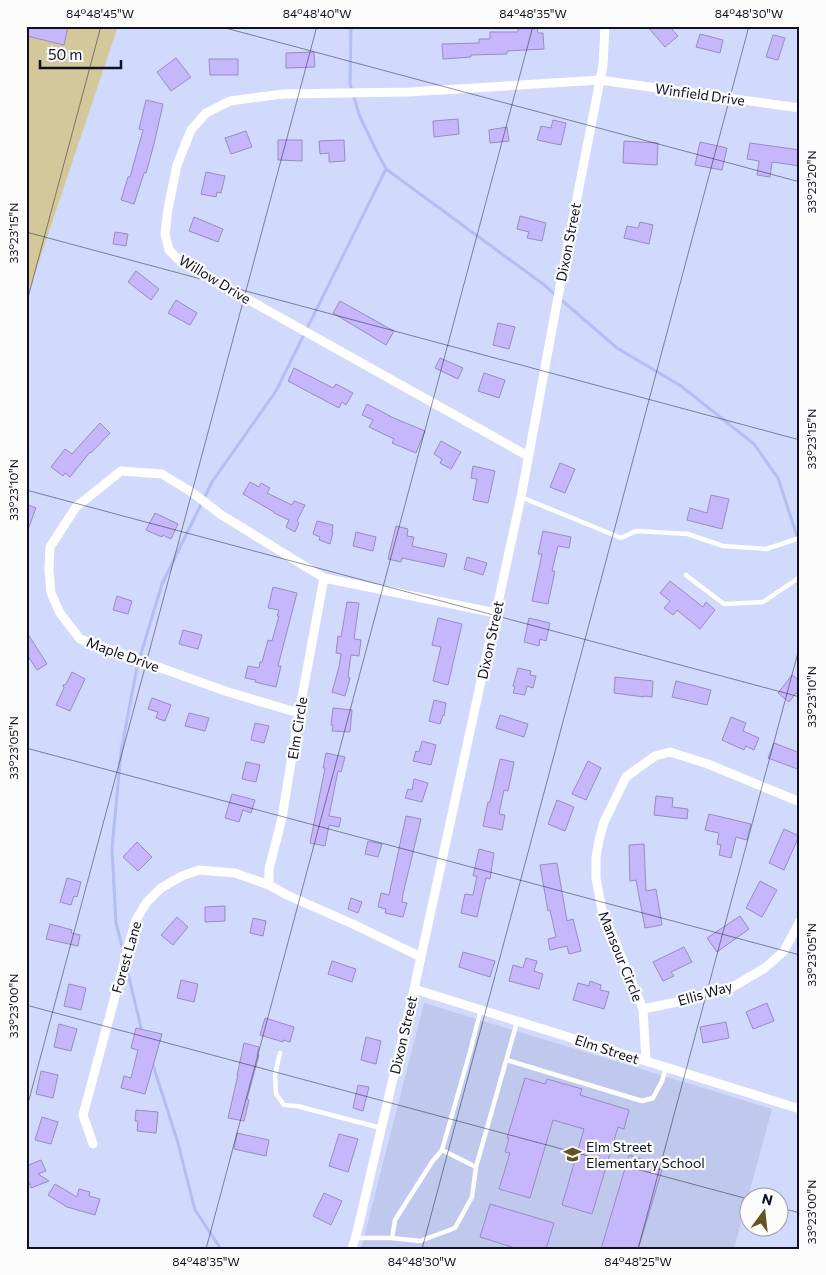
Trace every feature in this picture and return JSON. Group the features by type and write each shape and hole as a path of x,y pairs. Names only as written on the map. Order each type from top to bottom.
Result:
{"street":[{"name":"Dixon Street","path":"352,1249 421,957 521,497 566,254 604,65 605,26"},
{"name":"Winfield Drive","path":"600,80 800,108"},
{"name":"Willow Drive","path":"528,456 182,262 169,250 165,234 168,209 177,165 191,130 206,113 230,100 283,94 409,92 600,80"},
{"name":"Maple Drive","path":"299,713 228,692 80,638 60,613 50,593 50,547 76,507 121,471 162,474 193,493 220,514 324,578"},
{"path":"324,578 496,613"},
{"name":"Elm Circle","path":"269,885 268,869 282,818 324,578"},
{"name":"Mansour Circle","path":"646,1061 642,1009 602,910 596,878 596,857 604,822 626,777 655,756 670,752 708,764 800,802"},
{"name":"Forest Lane","path":"93,1144 82,1115 136,920 146,903 162,888 182,876 199,870 235,873 269,885"},
{"path":"269,885 421,957"},
{"name":"Ellis Way","path":"642,1009 729,989 765,968 784,951 800,921"},
{"name":"Elm Street","path":"414,988 800,1109"}],"lane":[{"path":"521,497 622,538 636,531 688,534 723,546 766,549 800,538"},
{"path":"686,575 724,604 763,602 800,577"},
{"path":"392,1238 395,1220 432,1162 442,1150 470,1052 480,1009"},
{"path":"355,1238 392,1238 420,1241 455,1228 472,1197 476,1167 518,1021"},
{"path":"280,1053 275,1075 276,1094 284,1105 298,1106 381,1128"},
{"path":"506,1060 642,1101 653,1098 666,1068"},
{"path":"442,1150 476,1167"}],"shaded area":[{"path":"26,26 118,26 26,300"},
{"name":"Elm Street Elementary School","path":"424,1003 772,1109 751,1188 738,1188 738,1234 734,1249 361,1249"}],"building":[{"path":"30,26 68,26 64,45 27,36"},
{"path":"647,26 669,26 678,36 665,47"},
{"path":"518,27 537,27 538,33 543,33 544,49 507,51 507,54 471,55 471,57 443,59 442,44 479,43 479,39 490,39 490,32 518,32"},
{"path":"700,34 723,40 720,53 696,47"},
{"path":"773,35 785,38 778,60 766,57"},
{"path":"314,52 315,67 286,68 286,53"},
{"path":"176,58 191,77 171,91 157,72"},
{"path":"209,59 238,59 238,75 210,75"},
{"path":"146,100 163,104 146,173 144,173 134,204 121,200 128,177 130,177 143,130 139,129"},
{"path":"458,119 459,134 434,137 433,121"},
{"path":"553,120 566,123 561,145 537,140 541,126 551,128"},
{"path":"507,127 509,141 490,143 489,130"},
{"path":"246,131 252,147 231,154 225,138"},
{"path":"278,140 302,140 302,161 278,160"},
{"path":"344,140 345,161 329,162 329,153 320,154 319,141"},
{"path":"624,141 658,143 657,165 623,163"},
{"path":"700,142 727,148 722,170 695,165"},
{"path":"750,143 800,150 800,166 772,162 770,177 757,175 759,161 747,159"},
{"path":"206,172 225,176 221,193 217,192 216,197 201,194"},
{"path":"520,216 546,223 542,241 527,238 529,232 517,229"},
{"path":"194,217 223,229 218,242 189,231"},
{"path":"640,222 653,225 649,244 624,238 627,226 638,228"},
{"path":"115,232 128,234 126,246 113,244"},
{"path":"136,271 159,289 151,300 128,282"},
{"path":"176,300 197,313 190,325 168,313"},
{"path":"340,301 394,331 386,345 333,313"},
{"path":"498,323 515,327 509,349 493,345"},
{"path":"440,358 463,368 458,379 435,368"},
{"path":"294,368 333,388 336,384 353,393 346,405 342,402 339,408 288,381"},
{"path":"484,373 505,380 499,398 478,391"},
{"path":"367,404 389,416 425,431 416,453 392,443 394,439 369,427 373,420 362,415"},
{"path":"100,423 110,433 90,452 70,477 65,473 63,476 51,467 65,449 72,454"},
{"path":"441,441 461,452 451,469 440,463 442,459 434,454"},
{"path":"560,463 575,469 565,493 550,487"},
{"path":"473,466 495,471 488,503 473,500 477,479 471,478"},
{"path":"250,482 259,487 261,483 270,488 267,493 292,505 294,501 305,505 297,521 299,523 295,532 286,527 289,520 243,494"},
{"path":"711,495 729,499 722,529 687,520 690,508 707,513"},
{"path":"26,504 36,508 27,532 26,532"},
{"path":"155,513 178,524 171,539 146,530"},
{"path":"317,521 333,525 330,544 319,540 320,537 313,534"},
{"path":"396,526 408,529 407,536 414,537 412,546 447,554 444,567 402,558 401,562 388,559"},
{"path":"543,531 571,537 569,548 558,546 552,571 555,571 548,604 532,601 542,554 538,554"},
{"path":"356,532 376,537 373,551 353,546"},
{"path":"467,557 487,563 483,575 464,569"},
{"path":"670,581 703,607 706,602 715,610 700,629 677,610 673,615 664,608 670,601 660,593"},
{"path":"273,587 297,593 278,666 281,666 276,687 245,678 248,666 259,668 268,640 272,641 279,616 277,616 279,610 268,608"},
{"path":"117,596 132,601 128,614 113,610"},
{"path":"347,602 359,603 354,639 361,640 359,656 351,655 348,677 350,678 345,696 332,692 341,654 336,653 338,636 341,637"},
{"path":"438,618 462,624 448,685 433,681 441,647 432,645"},
{"path":"529,618 550,623 546,641 540,639 539,646 524,642"},
{"path":"183,630 202,635 198,649 179,644"},
{"path":"26,631 47,664 37,670 26,653"},
{"path":"518,668 531,671 530,675 536,676 533,688 527,686 525,695 513,693"},
{"path":"72,672 85,679 70,711 56,705 64,688 63,685 66,684"},
{"path":"792,675 800,681 800,696 796,693 789,702 778,693"},
{"path":"615,677 653,681 652,697 614,693"},
{"path":"676,681 711,690 707,705 672,697"},
{"path":"152,698 171,705 165,721 156,718 158,712 148,709"},
{"path":"434,700 446,703 444,716 440,724 429,721"},
{"path":"333,708 352,710 350,732 332,731"},
{"path":"189,713 209,718 205,731 185,726"},
{"path":"500,715 528,724 524,737 496,728"},
{"path":"731,717 746,723 743,731 759,738 754,750 746,746 744,750 722,740"},
{"path":"255,723 269,726 264,743 251,740"},
{"path":"422,741 436,745 431,765 413,761 416,751 419,752"},
{"path":"774,743 800,753 800,770 768,758"},
{"path":"326,753 345,757 341,772 338,771 329,816 341,818 339,827 329,825 325,846 310,843 325,768 323,768"},
{"path":"500,759 514,762 508,791 504,790 499,814 505,815 502,830 483,826"},
{"path":"588,761 601,768 586,800 572,794"},
{"path":"246,762 260,765 256,782 242,779"},
{"path":"414,779 428,783 422,802 405,798 408,789 412,790"},
{"path":"232,794 255,800 251,813 243,810 239,822 225,818"},
{"path":"656,796 673,798 672,807 688,809 687,819 654,815"},
{"path":"557,800 574,807 565,831 548,824"},
{"path":"709,814 751,824 747,840 736,837 731,858 719,855 721,845 717,844 719,833 705,830"},
{"path":"406,816 421,819 403,894 402,902 407,903 403,917 385,913 386,909 378,907 381,893 389,895"},
{"path":"784,829 799,836 784,870 769,863"},
{"path":"368,841 382,844 378,857 365,854"},
{"path":"137,842 152,857 138,871 123,857"},
{"path":"644,844 646,891 656,889 662,925 645,928 636,880 630,881 629,845"},
{"path":"479,849 494,853 490,879 486,878 477,917 461,913 465,894 473,895 477,876 473,876"},
{"path":"557,863 567,921 573,919 581,951 569,954 567,946 550,950 548,939 556,937 550,910 548,911 540,865"},
{"path":"67,878 81,882 77,897 74,896 71,905 60,902"},
{"path":"760,881 777,890 762,917 746,908"},
{"path":"351,898 362,902 358,913 348,909"},
{"path":"225,906 225,921 205,922 205,907"},
{"path":"740,916 749,929 717,952 707,938"},
{"path":"177,917 188,927 173,945 161,935"},
{"path":"253,918 266,921 263,936 250,933"},
{"path":"50,924 72,930 71,933 80,935 78,946 46,939"},
{"path":"684,947 692,962 671,972 674,976 663,981 653,962"},
{"path":"463,952 495,961 490,977 459,967"},
{"path":"526,958 537,961 534,971 543,974 539,989 509,981 513,965 523,968"},
{"path":"332,961 356,969 352,982 328,974"},
{"path":"181,980 198,984 194,1002 177,998"},
{"path":"590,981 601,985 600,990 609,992 604,1009 573,1000 578,983 589,986"},
{"path":"69,984 86,988 81,1010 64,1006"},
{"path":"767,1003 774,1021 753,1029 746,1012"},
{"path":"265,1018 294,1027 290,1042 283,1040 283,1042 260,1035"},
{"path":"726,1022 729,1038 703,1043 700,1027"},
{"path":"59,1024 77,1029 71,1051 54,1047"},
{"path":"136,1028 162,1034 145,1094 121,1088 124,1076 131,1078 138,1050 131,1048"},
{"path":"366,1037 381,1041 376,1064 361,1060"},
{"path":"244,1043 259,1047 257,1055 259,1055 247,1099 249,1100 244,1121 228,1118"},
{"path":"41,1071 58,1075 53,1098 36,1094"},
{"path":"525,1078 545,1084 547,1079 582,1089 580,1095 629,1110 624,1129 618,1127 592,1214 562,1205 584,1129 553,1120 530,1198 499,1189 510,1153 505,1152 509,1138 507,1138"},
{"path":"358,1085 369,1087 363,1111 353,1108"},
{"path":"136,1110 158,1112 156,1133 137,1131 138,1121 135,1121"},
{"path":"42,1117 58,1122 51,1144 35,1140"},
{"path":"237,1133 269,1140 266,1156 234,1149"},
{"path":"339,1134 358,1139 348,1172 329,1166"},
{"path":"629,1155 654,1163 653,1168 662,1170 638,1249 601,1249"},
{"path":"41,1160 46,1171 38,1174 49,1181 31,1188 26,1179 26,1166"},
{"path":"55,1184 77,1197 79,1189 90,1192 89,1196 100,1199 95,1215 67,1207 48,1195"},
{"path":"324,1193 342,1201 331,1225 313,1216"},
{"path":"490,1204 554,1223 546,1249 518,1249 480,1237"}],"waterway":[{"path":"351,26 350,84 360,117 386,169 543,284 617,348 681,386 754,444 778,478 800,549"},
{"path":"124,954 116,923 112,849 121,752 137,667 162,584 212,482 276,391 386,169"},
{"path":"126,965 142,1032"},
{"path":"152,1062 178,1143 195,1210 221,1249"}],"place":[{"name":"Elm Street Elementary School","path":"572,1154"}]}
